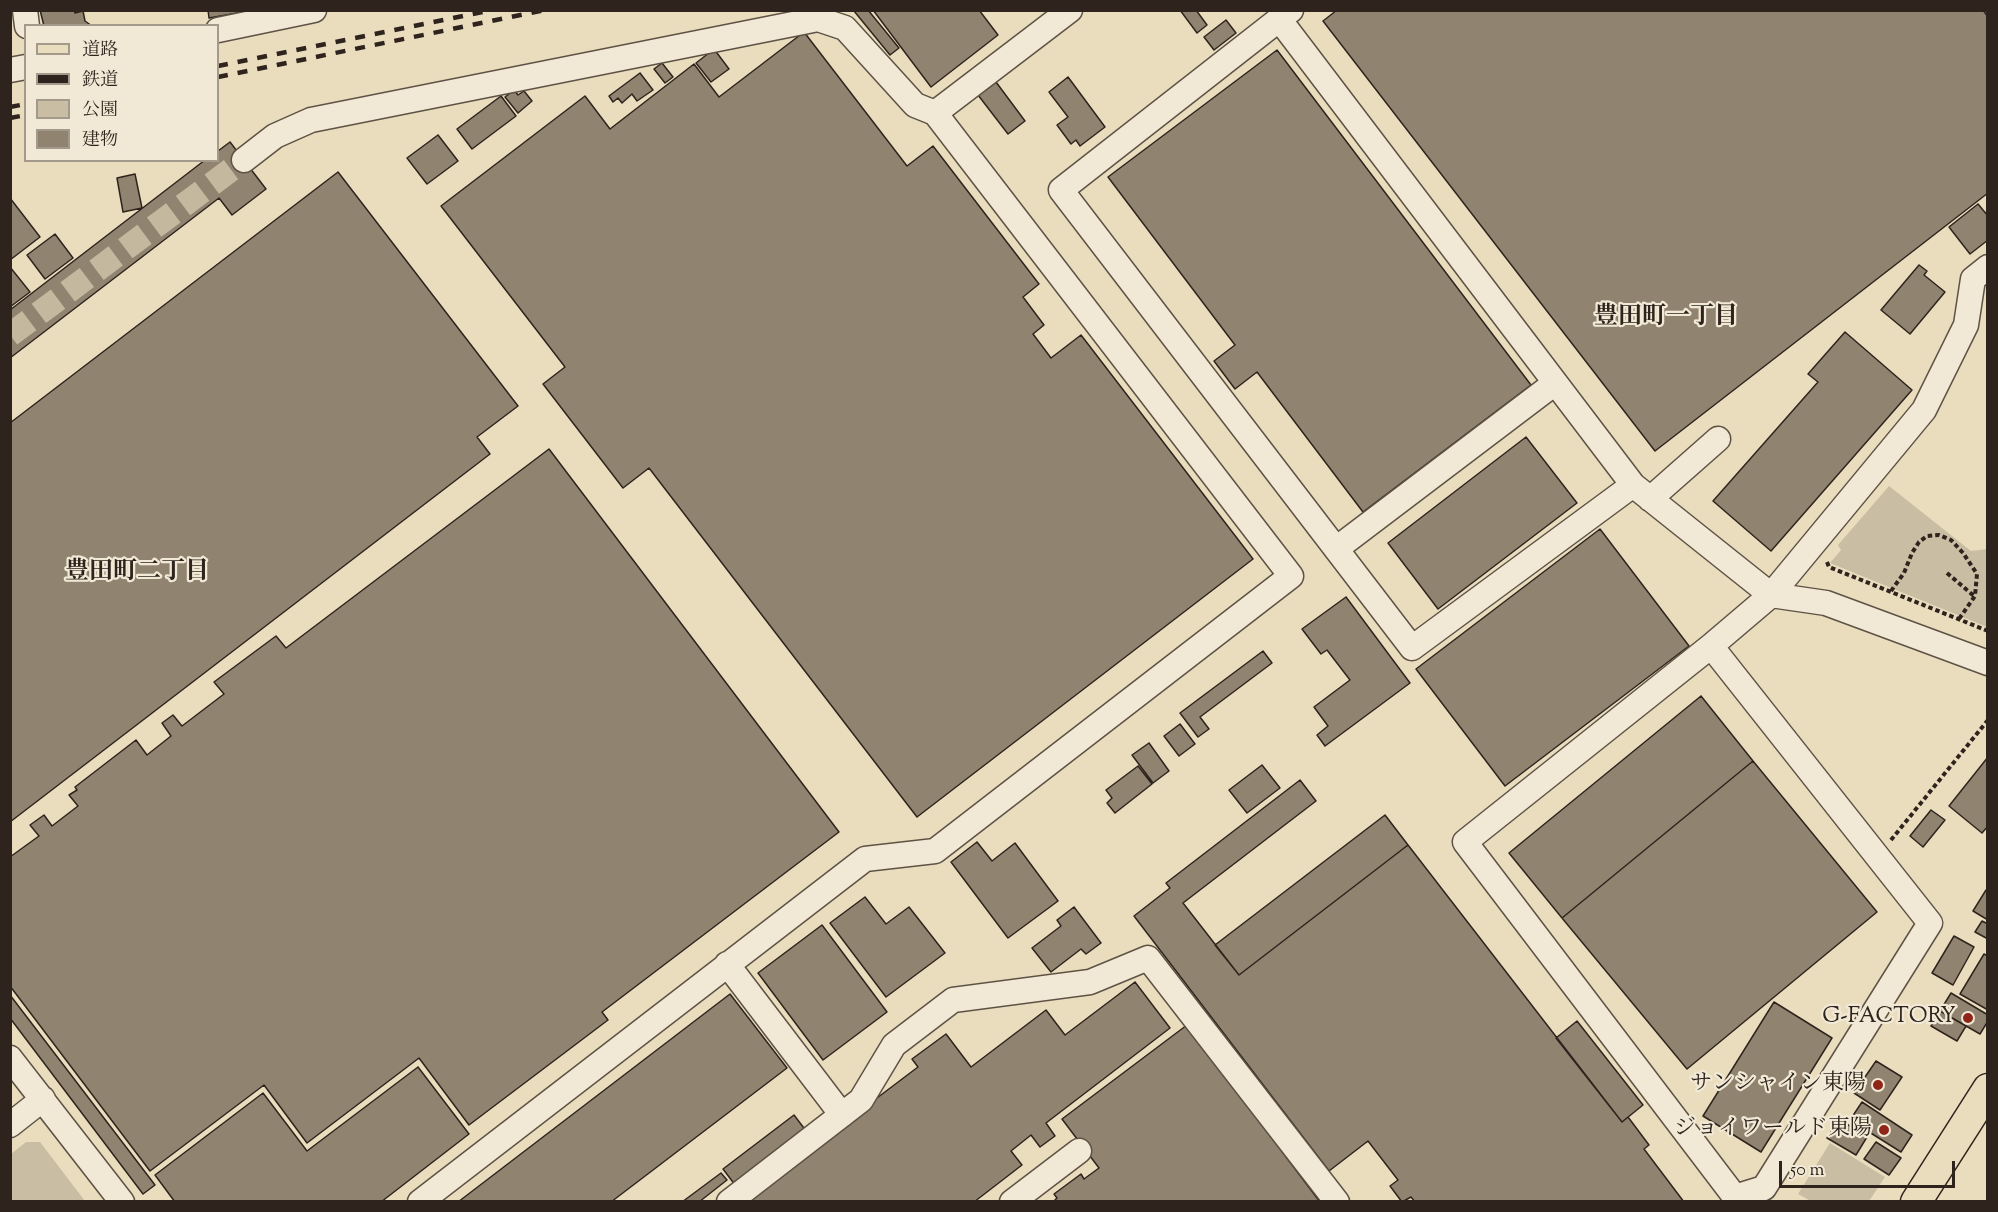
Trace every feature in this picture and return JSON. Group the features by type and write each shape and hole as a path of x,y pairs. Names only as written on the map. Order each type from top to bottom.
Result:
{"main road":[{"path":"1916,1202 1988,1089"}],"street":[{"path":"219,30 315,10"},
{"path":"935,113 1070,10"},
{"path":"1718,439 1641,492 1412,648 1061,190 1285,15 1555,383 1641,492 1771,595 1826,603 1988,663"},
{"path":"244,160 275,136 311,120 818,19 845,28 915,105 935,113 1291,576 935,851 865,860 420,1202"},
{"path":"1711,646 1930,923 1764,1188 1735,1199 1465,842 1711,646 1771,595 1924,410 1966,325 1973,279 1988,267"},
{"path":"1336,549 1555,383"},
{"path":"729,1202 861,1100 894,1046 953,1000 1090,982 1148,958 1337,1202"},
{"path":"727,964 842,1115"},
{"path":"10,1058 122,1202"},
{"path":"10,1125 43,1099"},
{"path":"1012,1202 1079,1151"}],"path":[{"path":"1891,591 1904,573 1919,542 1927,536 1939,535 1951,540 1977,574 1975,596 1958,619"},
{"path":"1832,555 1827,561 1829,567 1988,631"},
{"path":"1947,573 1975,596"},
{"path":"1878,857 1988,720"}],"green space":[{"path":"1889,486 1971,551 1987,549 1987,627 1830,563 1841,550 1838,545"},
{"path":"26,1142 40,1142 85,1201 11,1201 11,1154"},
{"path":"1830,1143 1885,1177 1869,1201 1811,1201 1798,1194"}],"building":[{"path":"40,10 74,10 75,13 83,11 85,21 89,24 44,24"},
{"path":"208,10 249,10 249,11 209,18"},
{"path":"868,10 899,48 890,55 854,11"},
{"path":"873,10 979,10 998,35 931,87"},
{"path":"1180,10 1196,10 1207,25 1197,33"},
{"path":"1337,10 1983,10 1988,17 1988,193 1655,451 1323,21"},
{"path":"1226,20 1236,33 1214,50 1204,37"},
{"path":"804,32 907,166 933,146 1039,284 1023,297 1044,325 1033,334 1051,358 1081,335 1253,559 917,817 649,468 623,488 543,384 565,367 441,206 585,96 610,129 694,64 719,97"},
{"path":"714,49 729,69 711,82 696,63"},
{"path":"1277,50 1531,385 1363,512 1257,372 1235,389 1214,361 1235,345 1108,177"},
{"path":"662,63 673,77 665,83 654,69"},
{"path":"640,73 653,90 637,101 632,94 622,103 618,98 613,102 609,96"},
{"path":"1068,77 1105,127 1080,146 1076,140 1071,144 1057,125 1068,117 1049,92"},
{"path":"996,82 1025,121 1008,134 978,95"},
{"path":"514,90 518,95 524,91 532,101 518,113 505,97"},
{"path":"501,96 516,116 472,149 457,129"},
{"path":"438,135 458,161 427,184 407,158"},
{"path":"230,142 266,189 232,215 219,198 10,358 10,310 202,162 219,162 219,150"},
{"path":"338,172 518,406 477,437 490,454 10,822 10,423"},
{"path":"135,174 142,208 123,212 117,178"},
{"path":"10,198 40,237 10,260"},
{"path":"1978,204 1988,216 1988,240 1970,254 1949,227"},
{"path":"55,234 73,258 45,279 27,255"},
{"path":"1919,265 1927,271 1924,275 1945,292 1910,334 1881,310"},
{"path":"10,267 30,292 10,307"},
{"path":"1845,332 1912,390 1771,551 1713,501 1818,382 1808,374"},
{"path":"1526,437 1577,503 1438,609 1388,543"},
{"path":"549,449 839,832 602,1012 608,1020 469,1125 419,1058 307,1143 264,1085 150,1171 10,986 10,857 39,836 30,825 44,815 52,826 78,806 69,795 77,790 75,787 136,740 147,755 171,736 162,723 173,715 182,726 224,694 214,682 276,636 286,648"},
{"path":"1600,529 1689,646 1505,786 1416,669"},
{"path":"1346,597 1410,683 1325,746 1317,735 1328,726 1314,707 1350,680 1327,650 1321,654 1302,629"},
{"path":"1263,651 1272,663 1200,717 1209,729 1198,737 1180,713"},
{"path":"1701,696 1753,761 1562,918 1509,853"},
{"path":"1180,724 1195,744 1179,756 1164,736"},
{"path":"1149,743 1169,771 1153,783 1132,755"},
{"path":"1988,757 1988,826 1982,833 1949,806"},
{"path":"1753,761 1877,912 1687,1069 1562,918"},
{"path":"1262,765 1280,788 1247,813 1229,790"},
{"path":"1138,766 1152,784 1115,813 1107,803 1112,798 1106,790"},
{"path":"1300,780 1316,801 1183,903 1239,975 1408,845 1622,1122 1628,1117 1649,1145 1644,1149 1684,1202 1415,1202 1411,1197 1402,1202 1390,1186 1398,1180 1368,1141 1329,1171 1134,916 1170,888 1166,883"},
{"path":"1931,810 1945,820 1923,847 1910,836"},
{"path":"1385,815 1408,845 1239,975 1215,945"},
{"path":"977,842 992,861 1015,843 1058,901 1008,938 951,862"},
{"path":"1986,890 1988,891 1988,920 1973,911"},
{"path":"865,897 886,924 909,907 945,953 886,997 830,923"},
{"path":"1074,907 1101,943 1086,954 1081,949 1051,972 1032,948 1061,926 1057,920"},
{"path":"1982,921 1988,924 1988,939 1975,932"},
{"path":"822,925 887,1012 823,1060 758,973"},
{"path":"1954,936 1974,947 1953,985 1932,973"},
{"path":"1984,954 1988,956 1988,1010 1960,994"},
{"path":"1135,982 1170,1028 1046,1123 1055,1136 1040,1147 1031,1135 1011,1151 1022,1165 974,1202 748,1202 723,1169 794,1115 816,1144 918,1067 912,1059 946,1034 971,1067 1046,1010 1065,1035"},
{"path":"1951,993 1988,1015 1988,1021 1980,1034 1940,1011"},
{"path":"730,994 787,1068 611,1202 458,1202"},
{"path":"10,995 155,1185 143,1194 10,1018"},
{"path":"1774,1002 1832,1038 1761,1152 1703,1116"},
{"path":"1940,1011 1966,1026 1957,1041 1931,1026"},
{"path":"1577,1021 1643,1105 1622,1122 1556,1038"},
{"path":"1187,1025 1320,1202 1053,1202 1057,1198 1054,1194 1081,1174 1084,1179 1099,1168 1062,1119"},
{"name":"サンシャイン東陽","path":"1876,1061 1902,1077 1880,1110 1854,1093"},
{"path":"418,1067 469,1134 381,1202 175,1202 155,1175 263,1093 307,1151"},
{"path":"1862,1102 1912,1135 1901,1152 1850,1120"},
{"path":"1839,1119 1867,1137 1856,1155 1827,1138"},
{"path":"1876,1142 1901,1158 1889,1175 1864,1159"},
{"path":"721,1173 727,1180 699,1202 682,1202"}],"tunnel":[{"path":"10,335 244,160"}],"railway":[{"path":"219,66 492,10"},
{"path":"219,77 545,10"},
{"path":"10,107 24,104"},
{"path":"10,118 24,115"}],"place":[{"name":"G-FACTORY","path":"1968,1018"},
{"name":"サンシャイン東陽","path":"1878,1085"},
{"name":"ジョイワールド東陽","path":"1884,1130"}],"district":[{"name":"豊田町一丁目","path":"1666,319"},
{"name":"豊田町二丁目","path":"137,574"}]}
